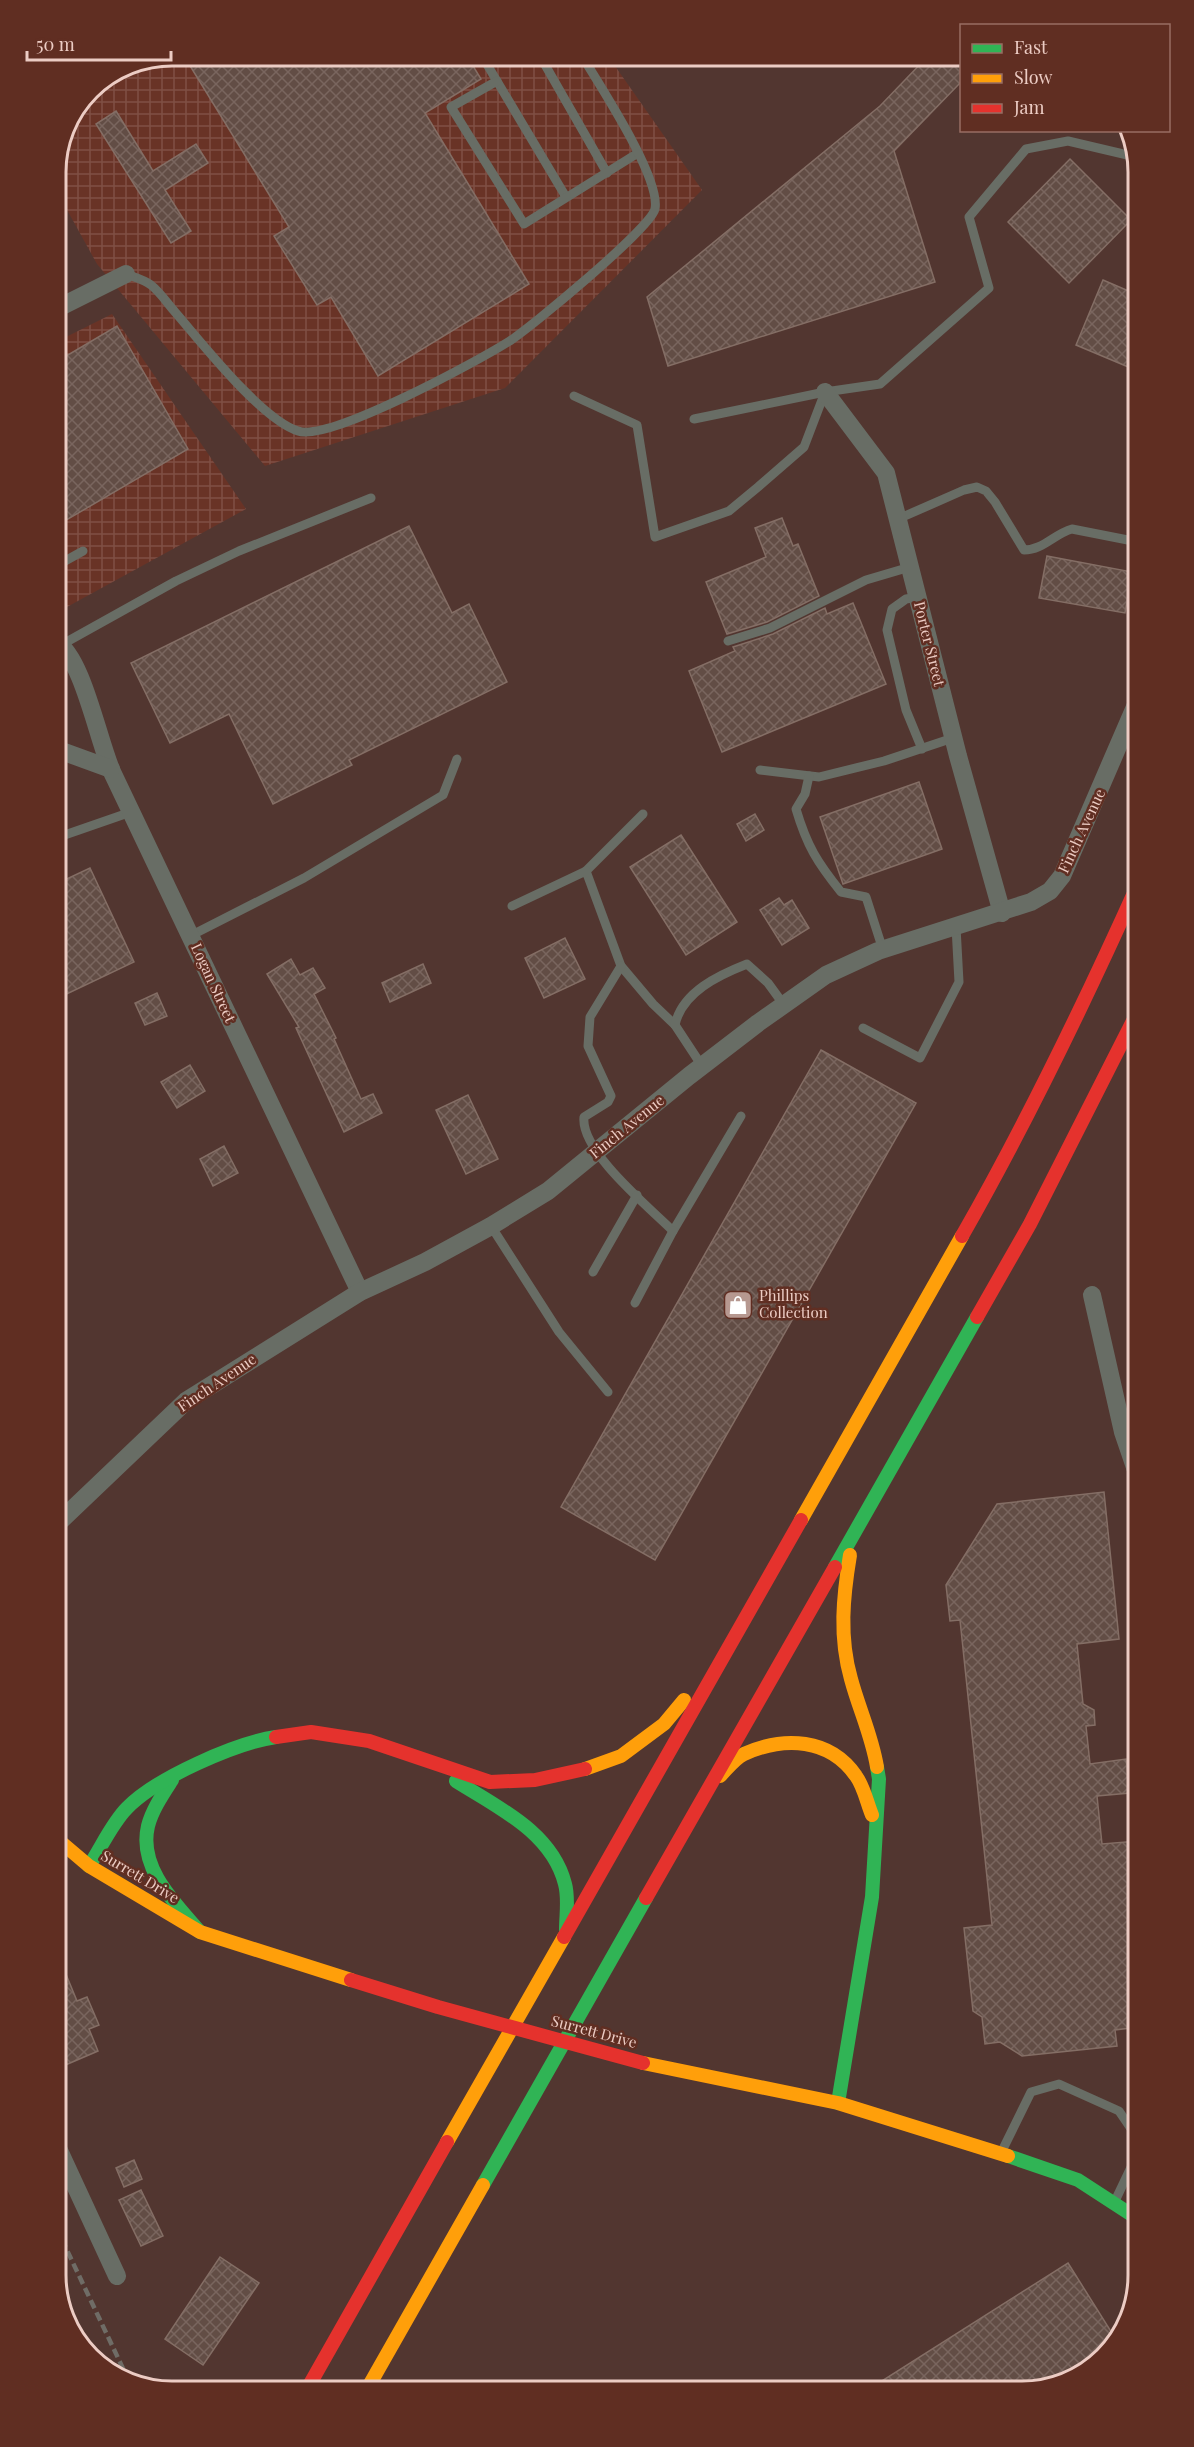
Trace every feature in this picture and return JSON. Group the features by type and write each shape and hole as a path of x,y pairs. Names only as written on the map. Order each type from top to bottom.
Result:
{"main road":[{"path":"312,2381 1007,1157 1088,995 1128,906"},
{"path":"372,2381 706,1789 1030,1224 1128,1031"},
{"path":"838,2103 872,1897 879,1779 873,1743 850,1677 842,1628 843,1598 853,1533"},
{"path":"89,1866 127,1808 174,1775 256,1740 310,1732 369,1742 490,1782 535,1780 578,1771 621,1756 664,1724 728,1648"},
{"path":"706,1789 742,1755 775,1744 806,1742 835,1753 856,1777 877,1828"},
{"path":"424,1761 530,1829 556,1859 566,1885 566,1931"},
{"path":"174,1775 148,1825 146,1850 155,1874 164,1888 200,1932"},
{"name":"Surrett Drive","path":"66,1846 89,1866 200,1932 438,2007 640,2062 838,2103 1001,2152 1078,2180 1128,2212"}],"street":[{"path":"66,304 126,274"},
{"name":"Porter Street","path":"825,392 886,473 953,738 1002,913"},
{"name":"Logan Street","path":"66,655 77,670 111,769 360,1292"},
{"name":"Finch Avenue","path":"66,1515 186,1401 360,1292 425,1262 491,1226 548,1191 702,1066 826,975 883,950 1002,913 1031,902 1050,891 1062,876 1128,723"},
{"path":"66,753 111,769"},
{"path":"1092,1295 1128,1447"},
{"path":"66,2166 117,2276"}],"lane":[{"path":"488,66 566,197"},
{"path":"546,66 607,172"},
{"path":"126,274 151,285 242,388 282,424 300,432 324,430 372,413 509,342 619,249 642,228 655,210 653,185 638,153 588,66"},
{"path":"497,81 452,107 524,224 638,153"},
{"path":"694,419 825,392 880,384 989,288 969,217 1026,149 1068,141 1127,155"},
{"path":"574,396 637,425 655,537 729,511 758,487 804,447 825,392"},
{"path":"898,519 964,490 977,487 986,491 995,502 1024,550 1034,550 1072,529 1128,540"},
{"path":"66,640 239,551 371,498"},
{"path":"66,560 83,551"},
{"path":"728,641 771,628 866,580 910,567"},
{"path":"918,597 906,599 892,609 887,630 906,710 922,749"},
{"path":"760,770 819,777 922,749 953,738"},
{"path":"190,936 304,878 442,795 457,759"},
{"path":"809,776 805,794 796,809 806,840 817,862 841,892 866,897 883,950"},
{"path":"66,835 131,812"},
{"path":"512,906 586,871 643,814"},
{"path":"586,871 621,966 653,1005 675,1025 702,1066"},
{"path":"863,1028 920,1059 959,982 956,927"},
{"path":"675,1025 678,1013 695,992 722,974 747,964 768,983 784,1005"},
{"path":"621,966 590,1017 588,1046 611,1096 608,1102 584,1117 584,1124 596,1152 673,1231"},
{"path":"635,1303 673,1231 741,1116"},
{"path":"593,1272 637,1195"},
{"path":"491,1226 559,1332 608,1392"},
{"path":"1001,2152 1031,2092 1059,2084 1119,2111 1128,2124"},
{"path":"1114,2203 1128,2175"}],"shaded area":[{"path":"615,66 702,190 505,388 265,466 97,264 66,208 66,165 74,132 92,102 113,84 132,74 158,67"},
{"path":"112,314 246,509 66,608 66,337"}],"building":[{"path":"190,66 473,66 481,79 425,113 529,284 378,376 331,297 317,305 274,236 289,227"},
{"path":"918,66 960,66 960,83 894,151 935,282 668,366 647,297 880,106"},
{"path":"116,111 153,171 196,144 208,163 165,190 191,231 171,243 96,124"},
{"path":"1070,159 1128,217 1128,223 1069,283 1008,222"},
{"path":"1103,280 1128,291 1128,367 1076,345"},
{"path":"117,326 188,449 66,520 66,356"},
{"path":"782,518 793,546 798,544 819,596 767,622 727,634 706,582 766,557 755,528"},
{"path":"409,526 452,613 469,604 507,682 349,760 352,765 273,804 229,714 170,743 131,663"},
{"path":"1047,556 1128,571 1125,613 1039,598"},
{"path":"853,603 886,684 722,752 689,671 735,651 733,647 773,634 825,608 827,614"},
{"path":"919,782 942,849 843,884 820,817"},
{"path":"755,814 764,830 746,841 737,824"},
{"path":"681,835 737,922 686,955 630,867"},
{"path":"90,868 134,962 66,994 66,879"},
{"path":"779,898 784,905 792,900 809,928 782,945 760,910"},
{"path":"565,938 585,979 544,998 525,958"},
{"path":"291,959 300,975 313,968 325,988 314,994 336,1038 334,1039 361,1099 373,1094 382,1113 344,1132 296,1028 299,1027 267,974"},
{"path":"423,964 431,983 390,1002 382,983"},
{"path":"157,993 167,1016 145,1025 135,1003"},
{"name":"Phillips Collection","path":"821,1050 916,1103 655,1560 561,1507"},
{"path":"190,1065 205,1091 177,1108 161,1082"},
{"path":"468,1095 498,1159 466,1174 436,1110"},
{"path":"224,1146 238,1173 213,1186 200,1159"},
{"path":"1104,1492 1119,1639 1077,1644 1083,1704 1094,1710 1095,1725 1086,1726 1090,1764 1126,1759 1128,1776 1128,1793 1097,1796 1102,1844 1128,1842 1128,2028 1115,2030 1117,2046 1022,2056 1000,2042 985,2044 982,2017 973,2011 964,1928 992,1925 960,1620 950,1621 946,1585 997,1504"},
{"path":"66,1974 77,2001 87,1997 99,2025 89,2029 98,2051 66,2065"},
{"path":"134,2160 142,2179 124,2187 116,2168"},
{"path":"141,2190 163,2236 141,2246 119,2200"},
{"path":"220,2257 259,2283 203,2365 165,2339"},
{"path":"1068,2263 1111,2332 1102,2345 1081,2363 1062,2373 1043,2379 882,2381"}],"railway":[{"path":"66,2248 123,2369"}],"traffic: fast":[{"path":"835,1567 977,1317"},
{"path":"89,1866 116,1821 127,1808 157,1785 219,1754 276,1737"},
{"path":"838,2103 872,1897 879,1779 877,1767"},
{"path":"172,1780 158,1802 148,1826 146,1841 148,1856 161,1884 200,1932"},
{"path":"456,1781 505,1811 536,1835 548,1850 565,1884 566,1930"},
{"path":"483,2185 646,1898"},
{"path":"1008,2156 1078,2180 1128,2212"}],"traffic: slow":[{"path":"801,1520 962,1236"},
{"path":"850,1555 844,1602 845,1648 851,1679 877,1767"},
{"path":"585,1769 621,1756 664,1724 684,1700"},
{"path":"720,1776 734,1761 759,1748 775,1744 805,1744 833,1754 845,1763 859,1780 872,1815"},
{"path":"66,1846 89,1866 200,1932 351,1980"},
{"path":"447,2142 564,1937"},
{"path":"643,2063 838,2103 1008,2156"},
{"path":"372,2381 483,2185"}],"traffic: jam":[{"path":"962,1236 1054,1062 1128,906"},
{"path":"977,1317 1030,1224 1128,1031"},
{"path":"564,1937 801,1520"},
{"path":"646,1898 835,1567"},
{"path":"276,1737 311,1732 369,1741 490,1782 535,1780 585,1769"},
{"path":"351,1980 438,2007 643,2063"},
{"path":"312,2381 447,2142"}],"place":[{"name":"Phillips Collection","path":"738,1305"}]}
